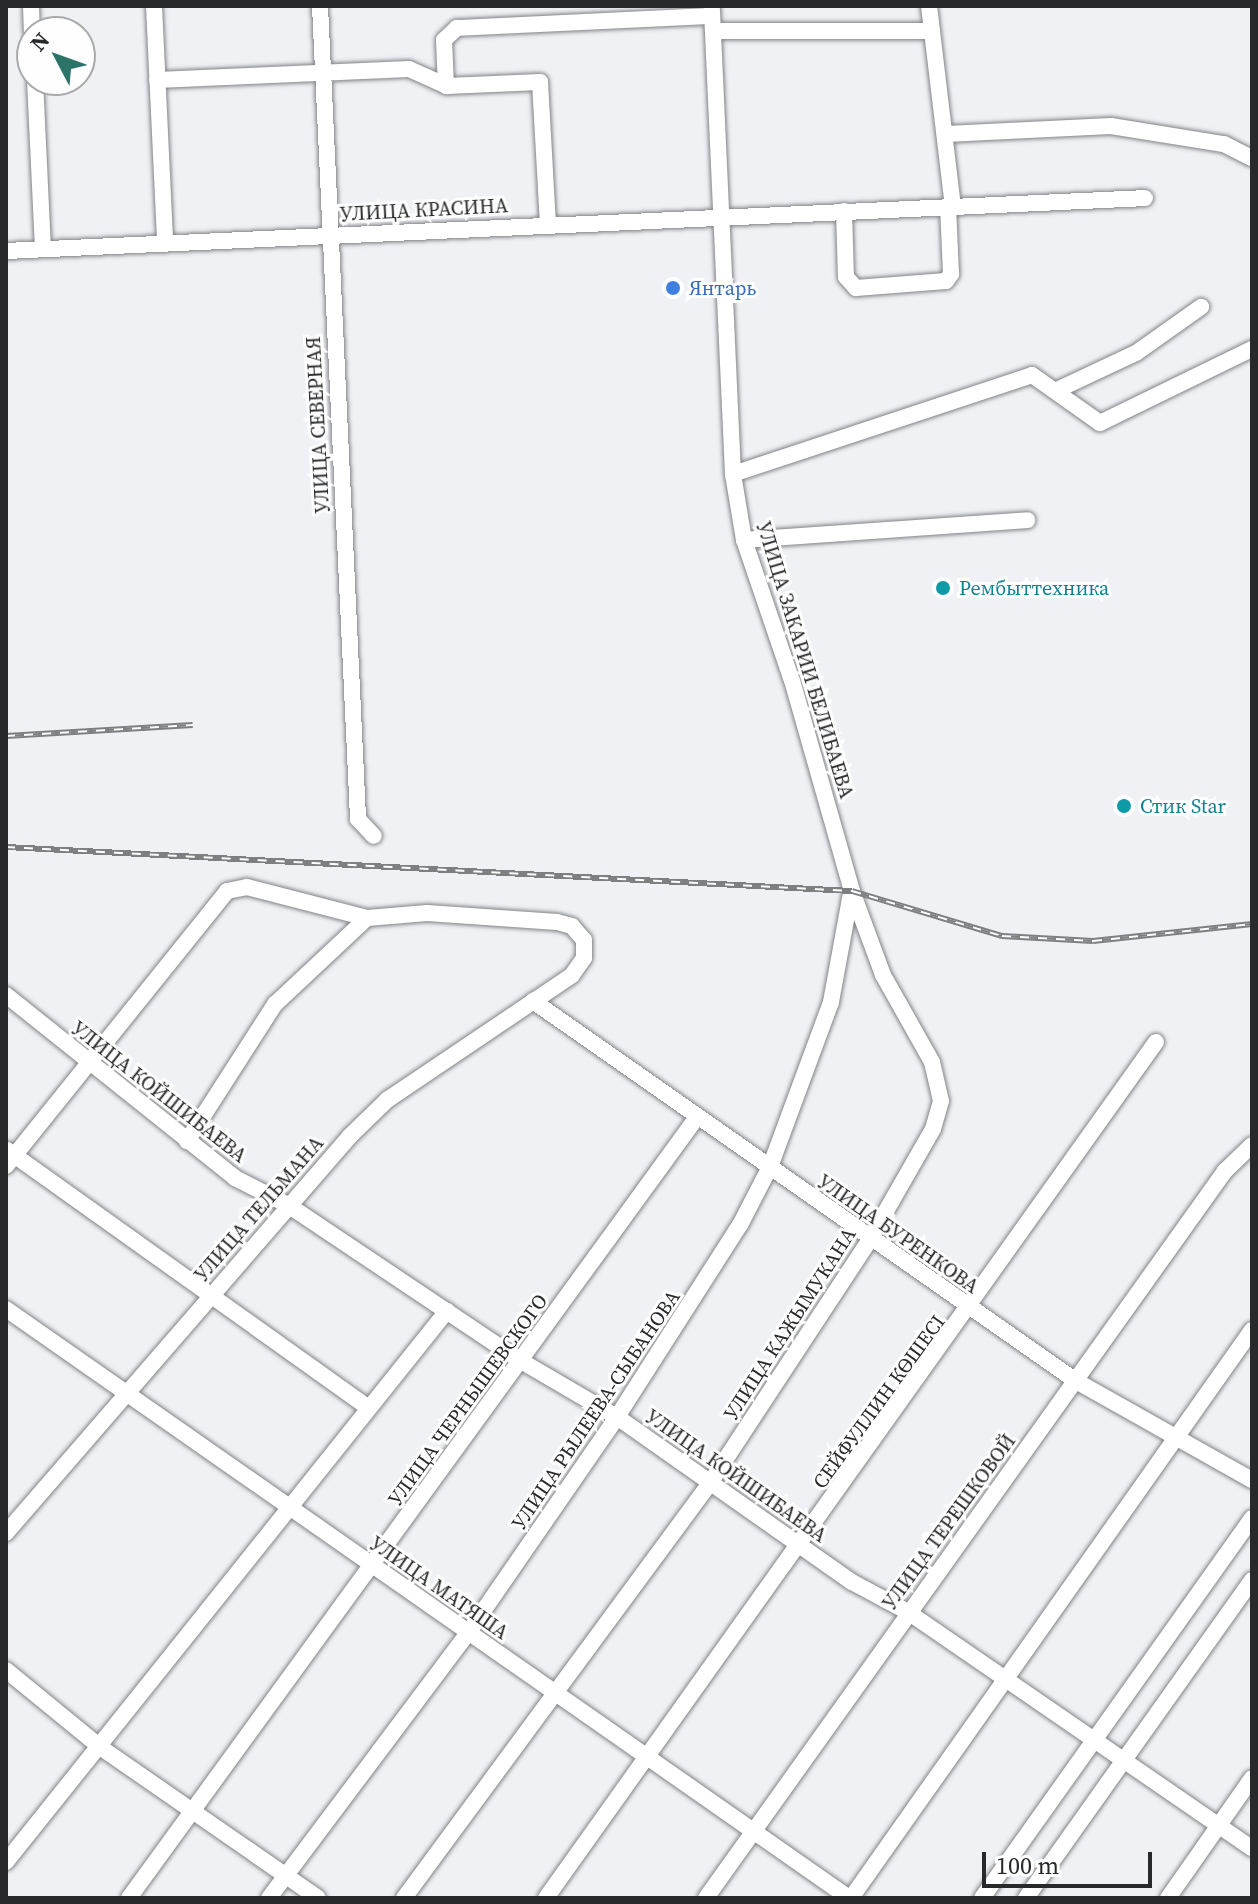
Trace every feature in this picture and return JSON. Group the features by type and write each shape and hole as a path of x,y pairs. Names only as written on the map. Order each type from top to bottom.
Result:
{"street":[{"path":"154,6 165,242"},
{"name":"УЛИЦА СЕВЕРНАЯ","path":"320,6 358,819 374,836"},
{"path":"844,211 846,277 856,288 946,281 951,274 946,134 929,6"},
{"path":"446,86 444,40 457,28 712,17 932,31"},
{"name":"УЛИЦА ЗАКАРИИ БЕЛИБАЕВА","path":"712,17 733,474 744,540 792,681 852,891"},
{"path":"157,80 409,69 446,86 540,82 548,224"},
{"path":"36,96 43,249"},
{"path":"946,134 1111,126 1224,144 1252,158"},
{"name":"УЛИЦА КРАСИНА","path":"6,251 1145,198"},
{"path":"1057,390 1136,353 1201,307"},
{"path":"733,474 1032,375 1100,423 1252,349"},
{"path":"744,540 1027,520"},
{"path":"367,918 247,887 227,891 9,1157 211,1295 367,1407"},
{"name":"УЛИЦА РЫЛЕЕВА-СЫБАНОВА","path":"269,1898 468,1633 617,1417 740,1225 770,1167 831,1002 852,891"},
{"name":"УЛИЦА КАЖЫМУКАНА","path":"404,1898 710,1483 870,1239 933,1129 941,1101 932,1062 883,975 852,891"},
{"name":"УЛИЦА ТЕЛЬМАНА","path":"6,1533 128,1395 288,1205 387,1100 572,975 584,958 584,940 572,926 557,922 427,913 367,918"},
{"path":"187,1141 275,1004 367,918"},
{"name":"УЛИЦА КОЙШИБАЕВА","path":"6,995 87,1064 235,1178 288,1205 521,1361 617,1417 800,1546 908,1612 1252,1848"},
{"name":"УЛИЦА БУРЕНКОВА","path":"533,1001 970,1310 1076,1381 1252,1480"},
{"name":"СЕЙФУЛЛИН КӨШЕСІ","path":"546,1898 648,1761 970,1310 1156,1042"},
{"name":"УЛИЦА ЧЕРНЫШЕВСКОГО","path":"129,1898 697,1117"},
{"name":"УЛИЦА ТЕРЕШКОВОЙ","path":"706,1898 1225,1171 1252,1145"},
{"name":"УЛИЦА МАТЯША","path":"6,1309 288,1504 553,1696 850,1898"},
{"path":"6,1862 100,1747 288,1504 447,1311"},
{"path":"850,1898 1252,1330"},
{"path":"982,1898 1252,1518"},
{"path":"1026,1898 1122,1758 1252,1580"},
{"path":"6,1670 100,1747 318,1898"},
{"path":"1168,1898 1252,1778"}],"railway":[{"path":"6,736 193,725"},
{"path":"6,847 852,891 1002,936 1093,941 1252,924"}],"place":[{"name":"Янтарь","path":"673,288"},
{"name":"Рембыттехника","path":"943,588"},
{"name":"Стик Star","path":"1124,806"}]}
